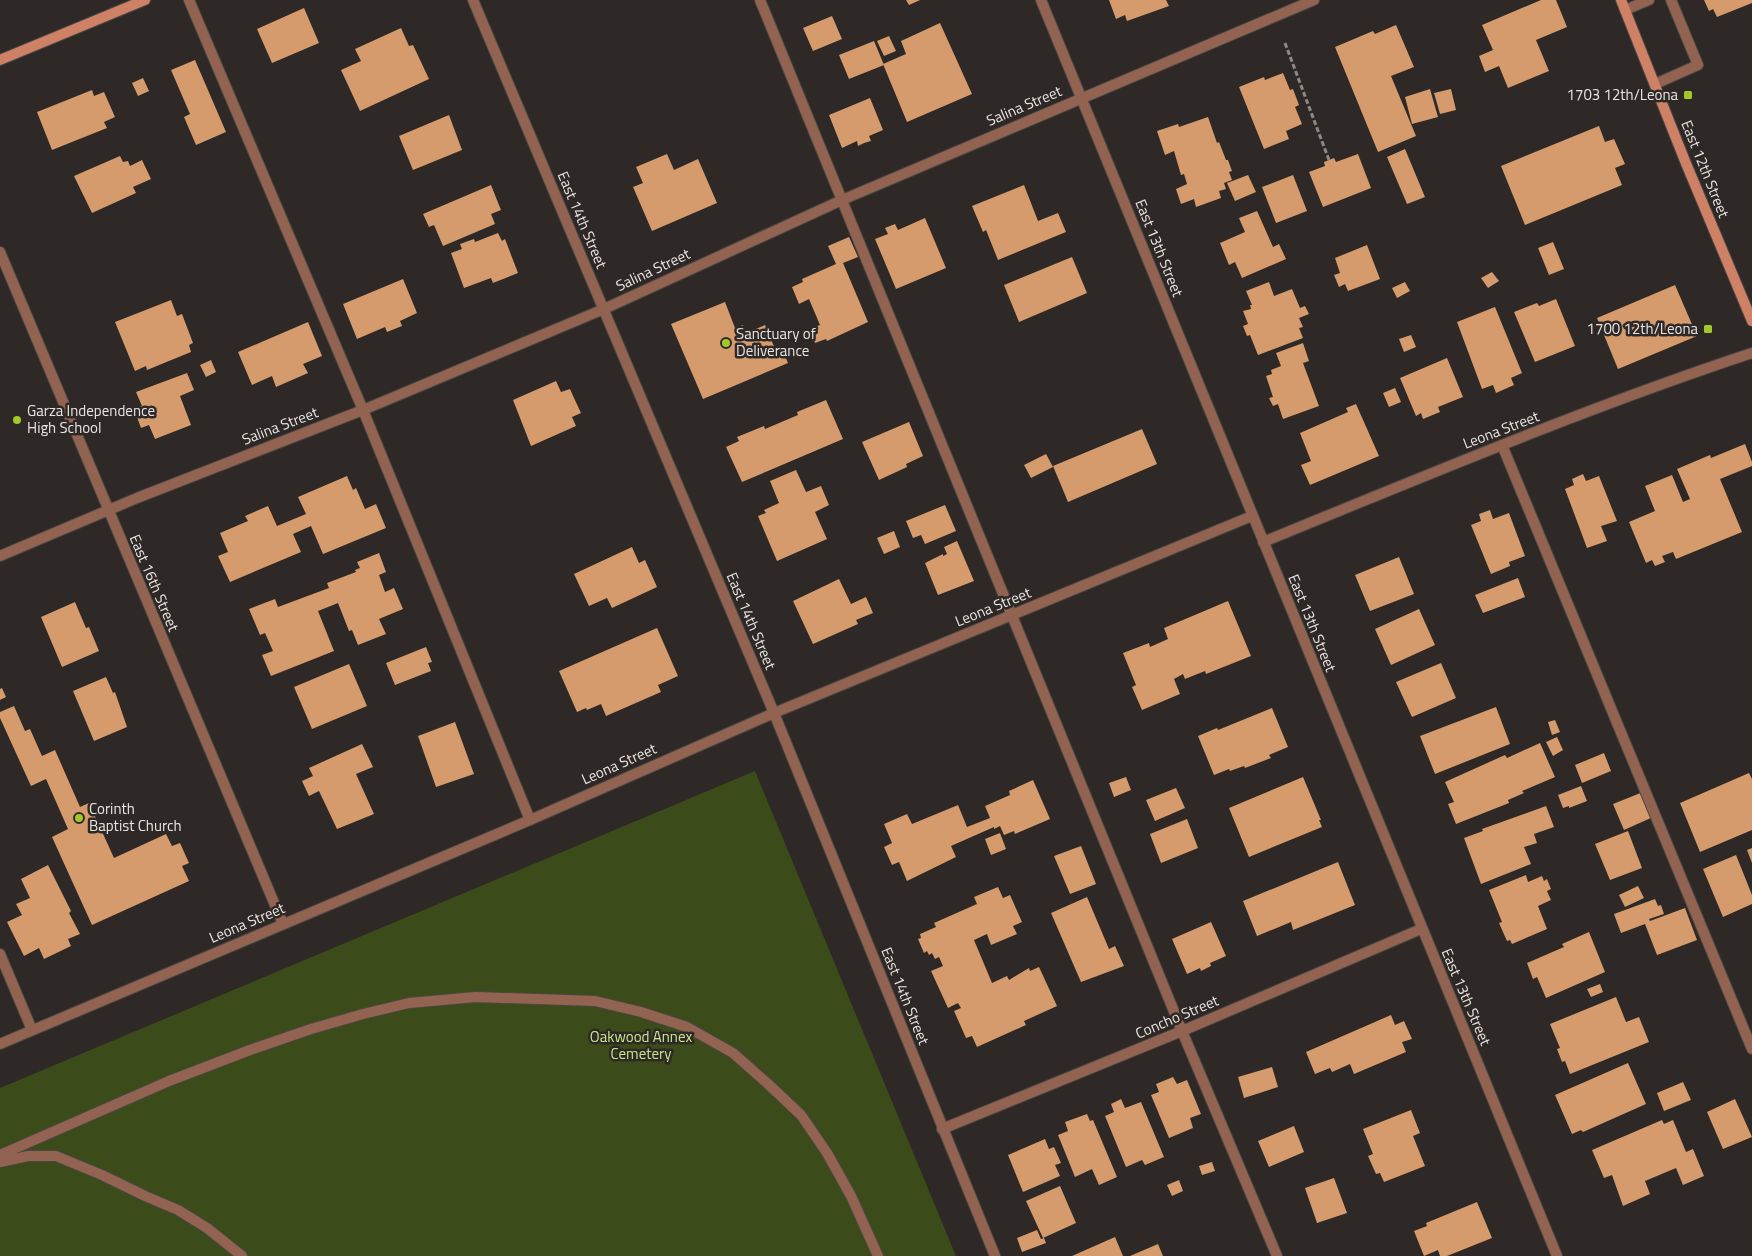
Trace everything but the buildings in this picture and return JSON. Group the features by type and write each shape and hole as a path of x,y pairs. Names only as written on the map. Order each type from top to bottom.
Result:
{"street":[{"path":"0,60 145,0"},
{"path":"189,0 363,410 530,820"},
{"name":"East 14th Street","path":"473,0 774,713 995,1256"},
{"path":"760,0 1182,1031 1277,1256"},
{"name":"East 13th Street","path":"1041,0 1421,929 1557,1256"},
{"name":"Salina Street","path":"0,556 108,510 363,410 604,309 842,200 1314,0"},
{"name":"East 12th Street","path":"1621,0 1685,161 1752,321"},
{"path":"1625,10 1649,0"},
{"path":"1655,84 1698,65 1671,0"},
{"name":"East 16th Street","path":"0,252 283,924"},
{"name":"Leona Street","path":"1263,542 1502,445 1709,367 1752,353"},
{"path":"1502,445 1752,1049"},
{"name":"Leona Street","path":"0,1044 530,820 774,713 1252,516"},
{"name":"Concho Street","path":"942,1129 1182,1031 1421,929"},
{"path":"0,954 32,1030"},
{"path":"0,1155 169,1081 250,1050 363,1014 409,1003 476,997 595,1001 687,1026 733,1054 767,1083 801,1115 827,1153 851,1196 878,1256"},
{"path":"0,1162 28,1156 56,1156 178,1210 207,1228 242,1256"}],"path":[{"path":"1284,43 1328,160"}],"green space":[{"name":"Oakwood Annex Cemetery","path":"755,771 956,1256 0,1256 0,1088"}],"place":[{"name":"1703 12th/Leona","path":"1688,95"},
{"name":"1700 12th/Leona","path":"1708,329"},
{"name":"Sanctuary of Deliverance","path":"726,343"},
{"name":"Garza Independence High School","path":"17,420"},
{"name":"Corinth Baptist Church","path":"79,818"}]}
